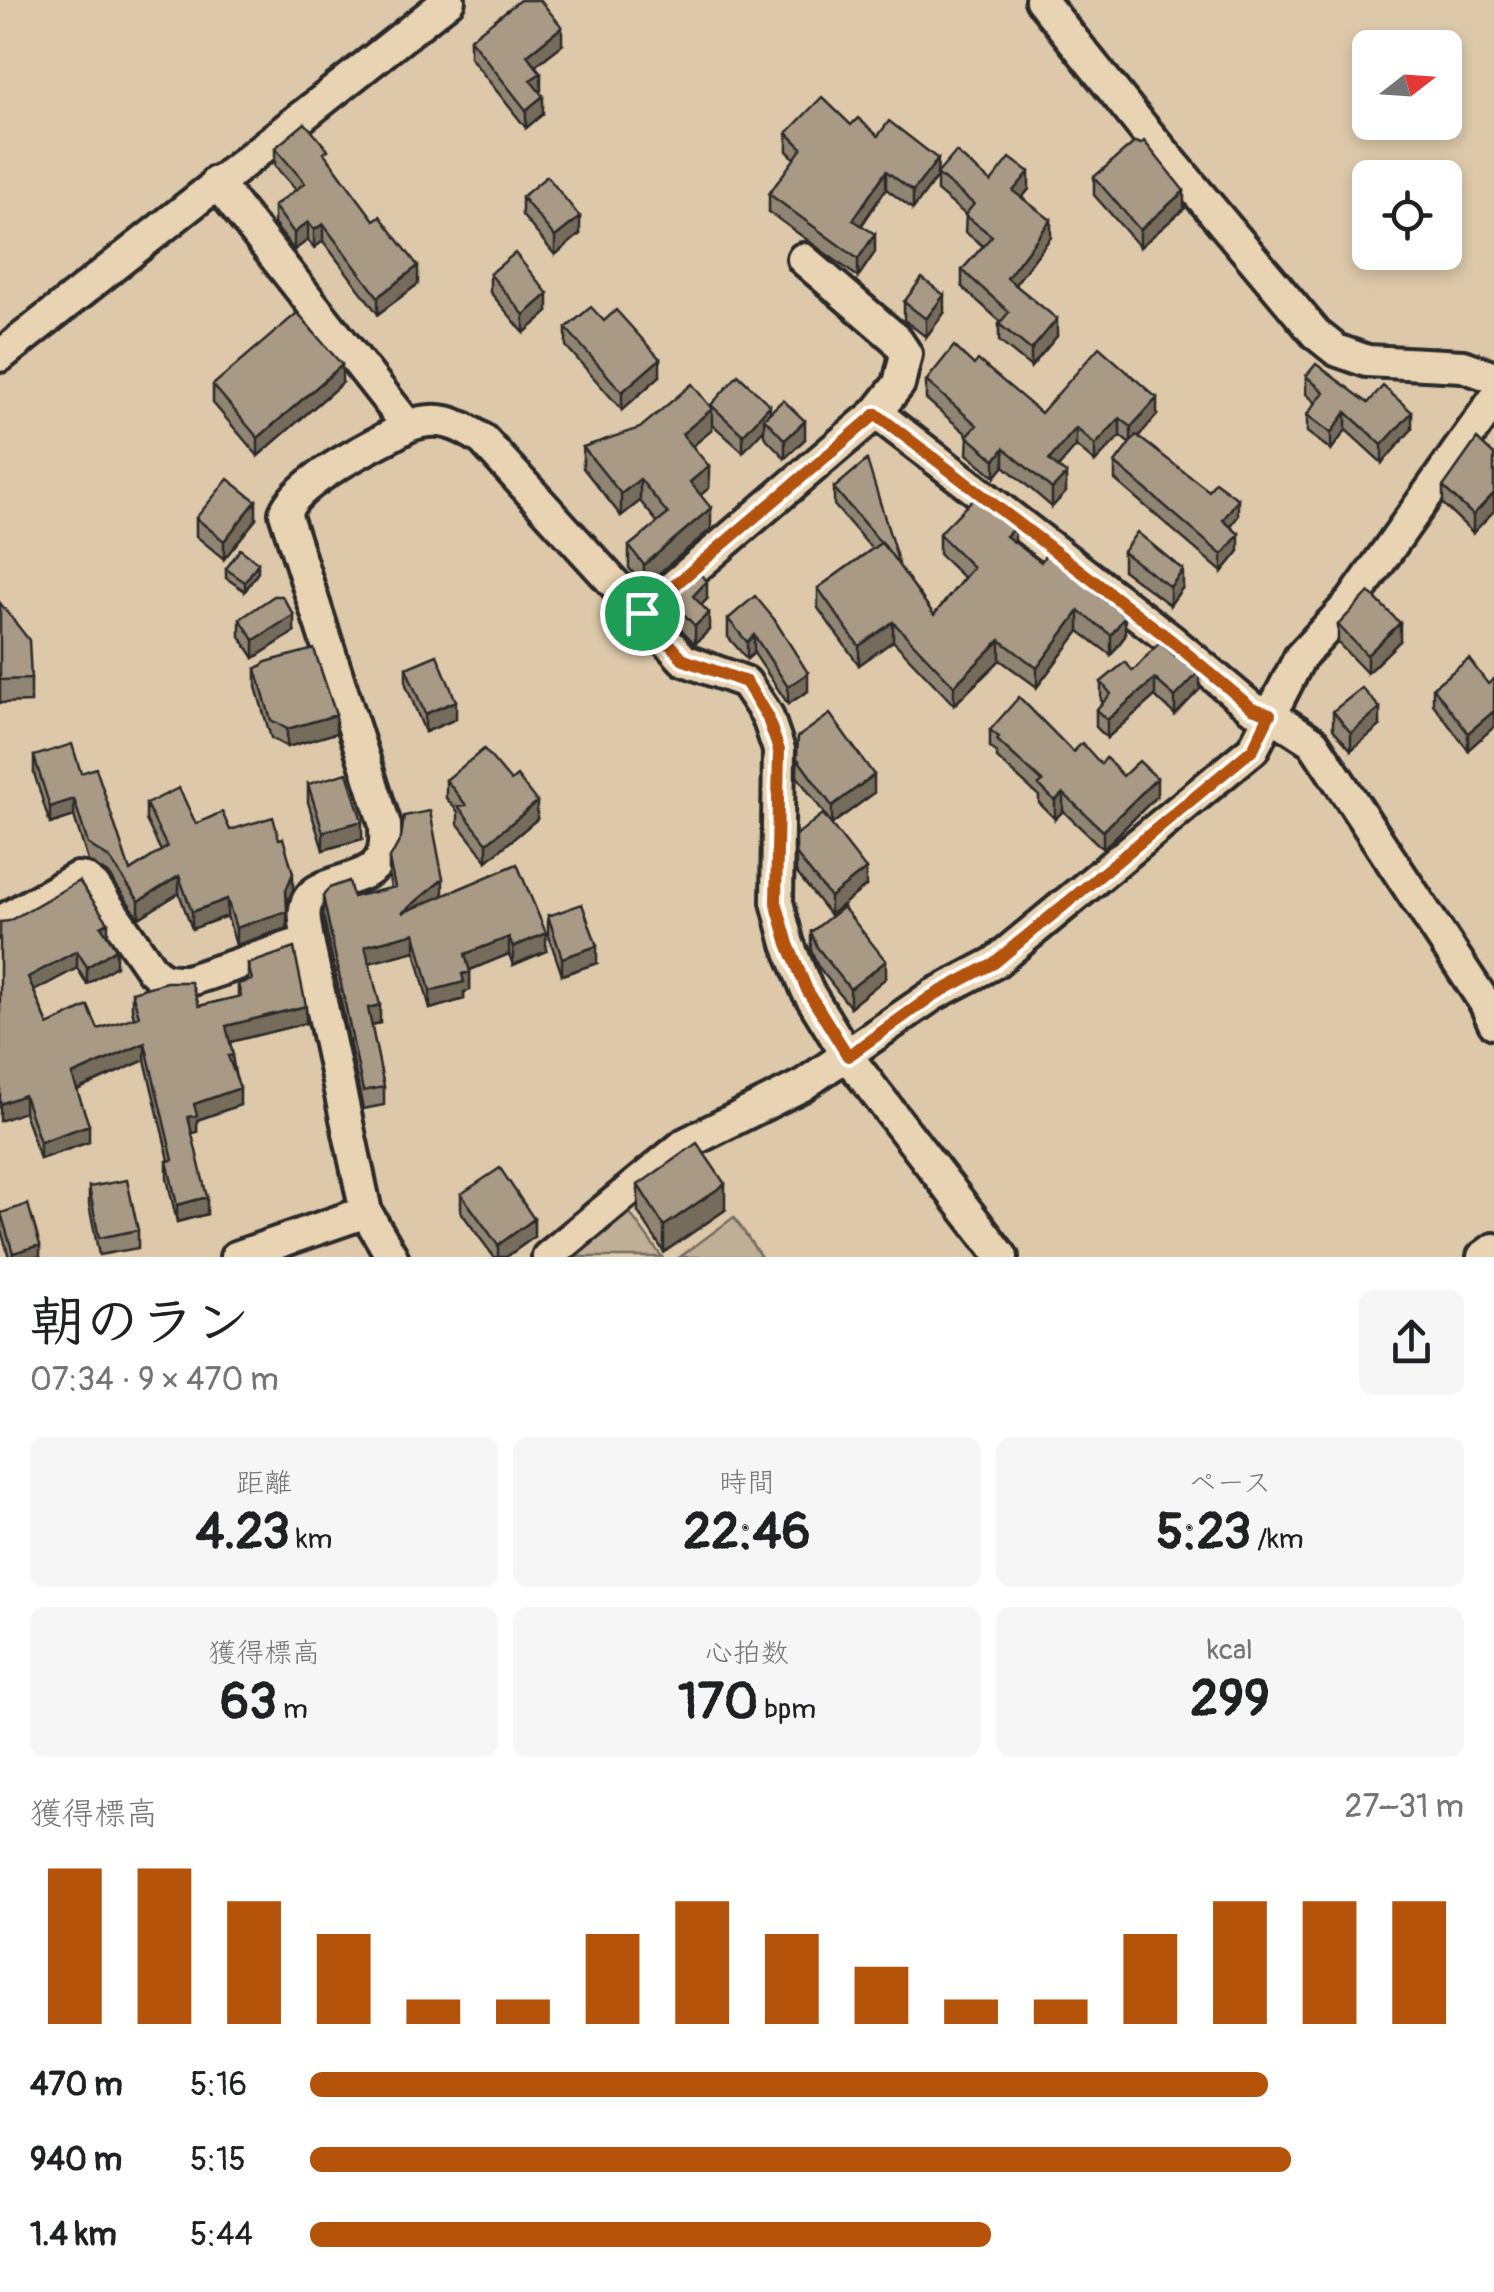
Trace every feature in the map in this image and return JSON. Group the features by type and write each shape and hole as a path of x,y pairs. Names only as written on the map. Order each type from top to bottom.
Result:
{"street":[{"path":"0,356 449,0"},
{"path":"1041,0 1144,130 1316,334 1336,350 1367,361 1463,366 1494,378"},
{"path":"216,182 408,426"},
{"path":"642,613 876,414 899,384 906,354 896,338 803,259"},
{"path":"548,1257 686,1144 804,1085 932,996 994,963 1253,749 1300,657 1352,601 1494,400"},
{"path":"876,414 1172,641 1252,708 1270,714 1313,742 1485,1003 1494,1023"},
{"path":"392,1257 366,1212 304,907 312,894 370,872 384,853 385,825 285,513 291,499 310,484 408,426 430,418 468,430 483,440 684,660 746,682 767,716 779,750 776,902 807,990 848,1056 1002,1257"},
{"path":"3,913 77,878 85,878 152,970 170,982 188,980 308,941"},
{"path":"236,1257 366,1212"},
{"path":"1483,1257 1494,1248"}],"shaded area":[{"path":"626,1208 662,1257 565,1257"},
{"path":"734,1217 761,1257 680,1257"}],"building":[{"path":"520,0 540,0 562,27 527,55 541,73 530,80 543,96 526,110 470,39"},
{"path":"822,97 851,125 858,118 878,136 889,121 938,159 913,191 886,171 853,220 875,234 858,259 769,194 802,148 787,133"},
{"path":"305,123 328,150 324,153 374,220 380,216 418,266 378,297 323,224 314,230 308,222 294,233 274,206 305,183 275,148"},
{"path":"1144,141 1184,191 1140,230 1094,177 1135,142"},
{"path":"956,152 991,182 1010,158 1029,172 1013,191 1051,220 1007,278 1057,319 1031,350 999,324 1009,312 962,270 992,236 965,215 974,204 937,174"},
{"path":"547,176 580,217 555,237 522,197"},
{"path":"515,253 548,294 524,315 490,274"},
{"path":"922,278 944,295 926,319 904,302"},
{"path":"591,307 604,321 616,310 660,359 622,392 566,328"},
{"path":"297,313 342,365 258,438 213,385"},
{"path":"954,346 974,365 978,360 1041,413 1099,347 1157,398 1131,427 1120,418 1095,445 1076,428 1049,460 1066,474 1052,489 1004,448 995,460 967,436 977,425 926,381"},
{"path":"1316,364 1368,403 1383,386 1412,412 1382,445 1346,412 1331,433 1307,415 1324,392 1306,376"},
{"path":"738,375 770,405 743,435 711,405"},
{"path":"692,384 712,409 682,434 709,466 690,482 711,508 644,565 629,546 668,514 640,479 621,494 583,447 640,428"},
{"path":"783,400 805,421 785,440 764,418"},
{"path":"1136,435 1209,491 1215,482 1238,499 1223,520 1239,534 1222,555 1115,463"},
{"path":"1477,439 1494,455 1494,493 1473,515 1443,487"},
{"path":"867,460 899,564 834,488"},
{"path":"228,479 256,501 224,541 196,518"},
{"path":"977,495 1015,527 1006,536 1041,562 1049,550 1102,591 1099,596 1125,616 1111,635 1079,611 1037,668 1000,640 954,686 893,622 859,646 818,588 882,542 934,615 973,567 939,534"},
{"path":"1137,532 1183,570 1170,587 1123,552"},
{"path":"240,549 258,563 245,582 226,569"},
{"path":"698,572 707,581 693,596 709,613 695,626 668,597"},
{"path":"1369,592 1400,623 1367,655 1338,625"},
{"path":"274,596 282,596 294,615 254,640 240,619"},
{"path":"755,596 808,673 788,687 754,635 747,642 728,619"},
{"path":"0,603 29,640 31,679 0,680"},
{"path":"1160,642 1200,671 1175,697 1155,679 1107,720 1096,710 1111,694 1101,682 1125,662 1133,671"},
{"path":"314,649 336,715 287,729 271,720 256,669 266,662"},
{"path":"437,655 456,701 425,714 406,668"},
{"path":"1469,659 1488,684 1494,679 1494,711 1468,733 1433,687"},
{"path":"1362,688 1380,708 1351,733 1333,711"},
{"path":"1019,697 1073,752 1082,743 1101,764 1106,758 1123,776 1139,761 1157,778 1103,831 1063,793 1055,801 1039,785 1043,782 990,730"},
{"path":"830,714 874,775 832,806 797,758 798,737"},
{"path":"72,744 81,773 96,768 130,871 167,847 146,804 179,788 196,824 222,812 230,830 273,817 293,873 286,890 287,911 236,928 227,899 192,912 179,876 139,901 109,858 88,844 74,799 50,807 34,756"},
{"path":"484,749 511,781 517,776 537,802 487,843 458,806 466,805 446,780"},
{"path":"347,773 362,821 323,832 308,784"},
{"path":"430,811 443,879 402,913 517,864 546,933 513,947 509,937 465,954 470,972 462,974 464,982 430,991 415,933 365,946 380,1005 368,1008 384,1087 363,1091 323,896 329,888 349,881 353,897 395,887 389,860 401,838 404,816"},
{"path":"823,814 866,869 830,897 796,854 796,835"},
{"path":"79,881 108,922 101,926 116,949 87,967 77,951 28,977 48,1025 88,1006 98,1029 139,1016 132,992 166,982 191,982 199,1006 241,996 238,984 252,980 248,964 294,948 306,1006 226,1026 233,1055 228,1056 240,1088 194,1104 197,1115 188,1117 207,1197 177,1205 167,1161 173,1160 145,1043 72,1075 89,1125 40,1142 24,1095 0,1104 0,922 9,921"},
{"path":"582,904 597,946 562,958 548,916"},
{"path":"843,907 886,961 850,989 817,947 811,932"},
{"path":"697,1143 725,1184 664,1226 638,1185"},
{"path":"500,1168 534,1219 498,1245 461,1194"},
{"path":"127,1180 138,1230 99,1238 89,1187"},
{"path":"28,1204 40,1245 13,1253 1,1213"}],"route":[{"path":"876,414 1172,641 1252,708 1270,714 1253,749 1033,933 994,963 932,996 848,1056 807,990 776,902 779,750 767,716 746,682 684,660 642,613 876,414"}]}
